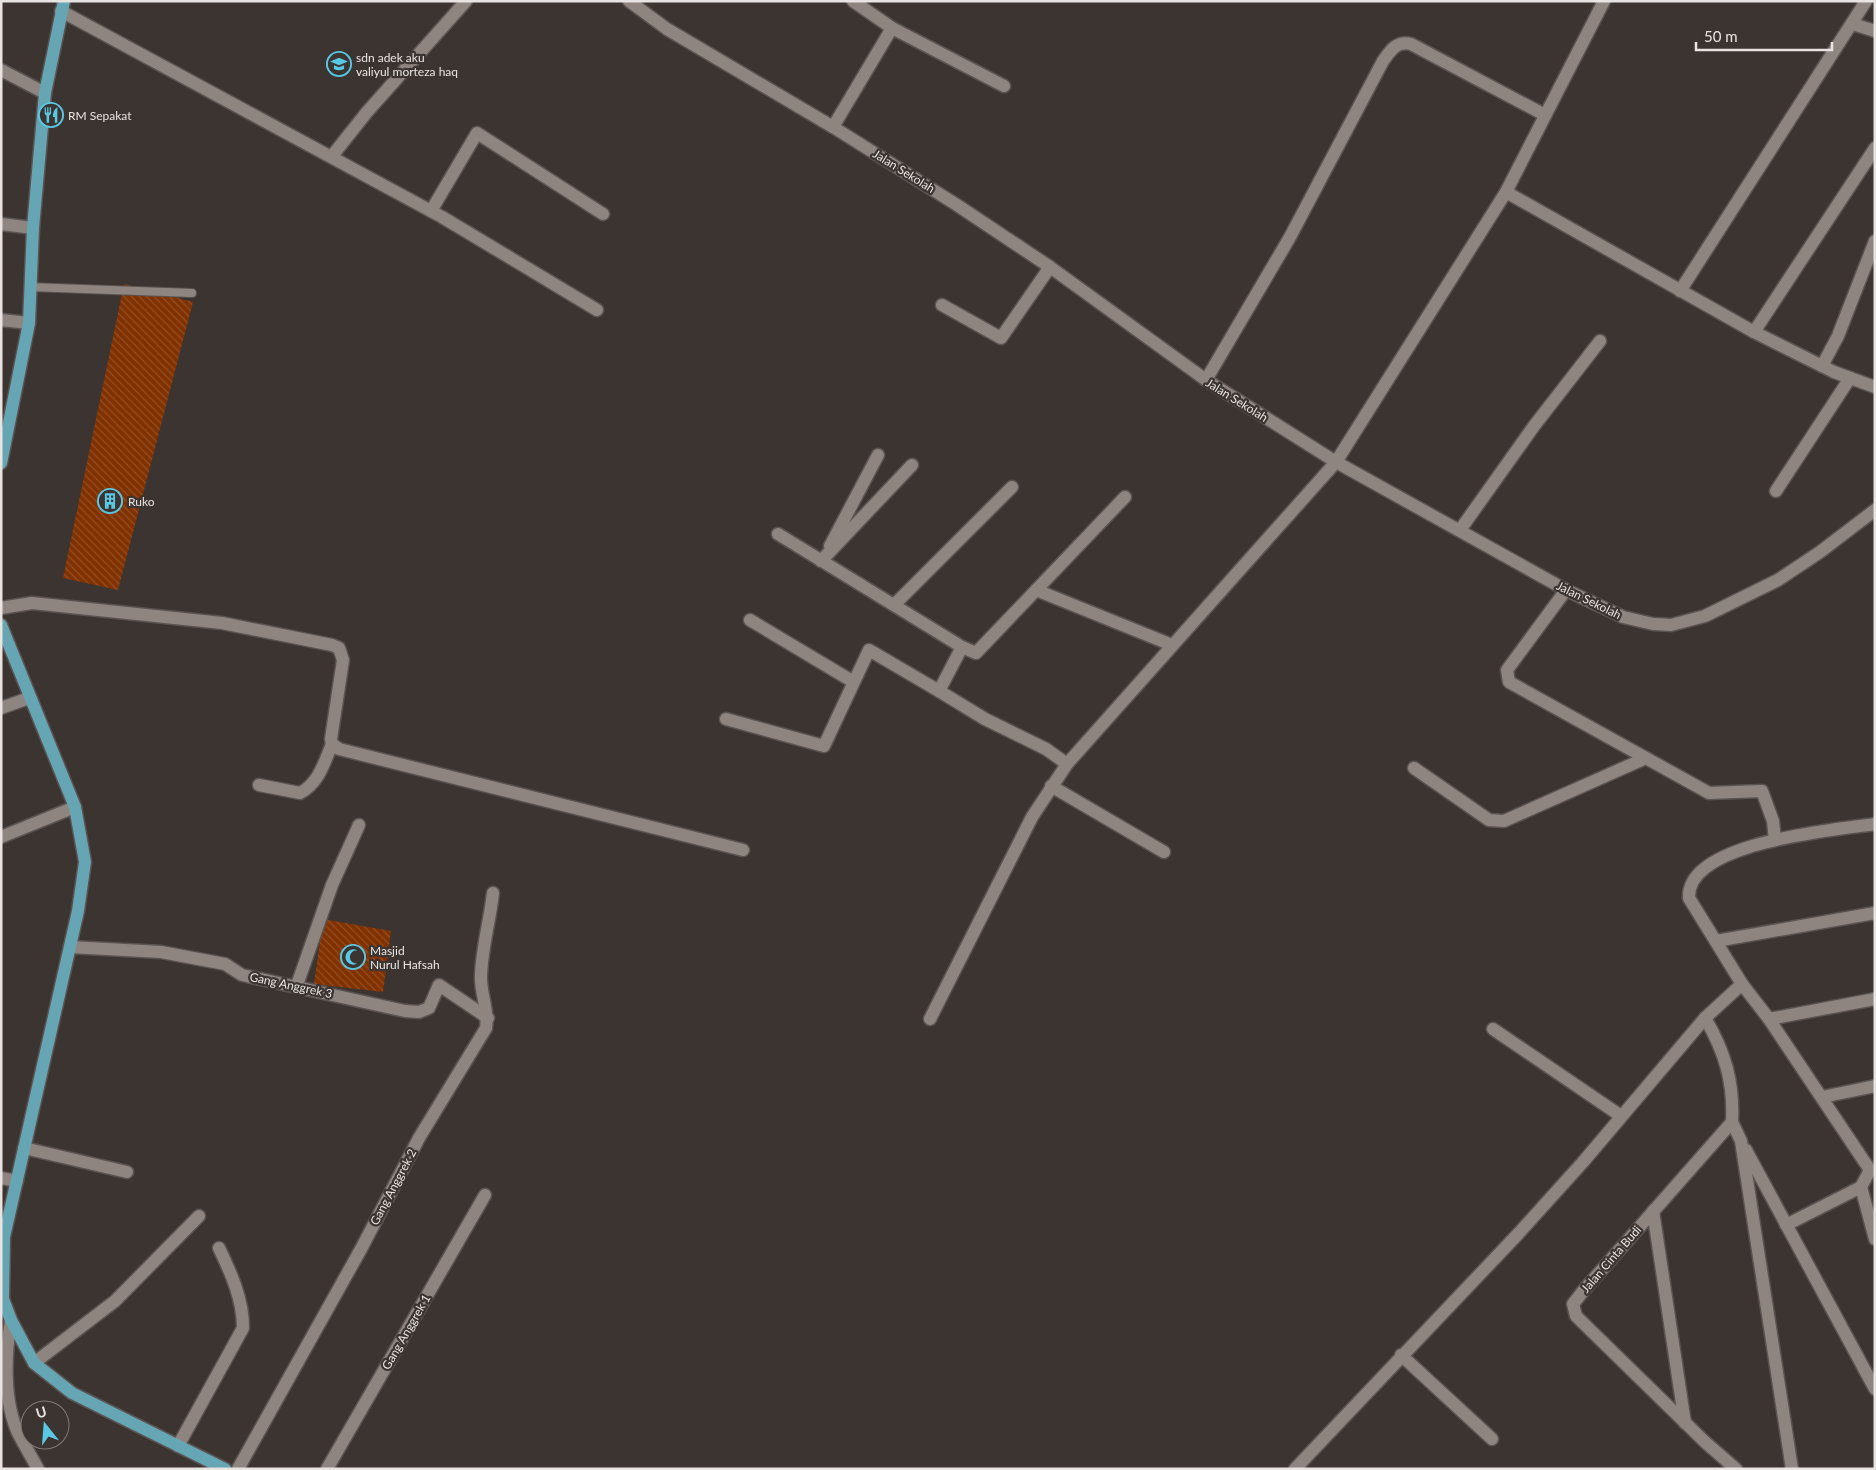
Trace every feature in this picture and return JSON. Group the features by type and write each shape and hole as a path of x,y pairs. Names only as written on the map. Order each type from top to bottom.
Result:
{"main road":[{"path":"1,463 29,323 33,228 45,92 62,6"},
{"path":"1,625 29,698 76,807 85,862 78,911 4,1238 2,1299 34,1364 72,1393 225,1469"}],"street":[{"path":"332,156 367,112 466,1"},
{"name":"Jalan Sekolah","path":"629,1 667,29 833,127 958,205 1050,268 1206,380 1336,462 1566,590 1623,617 1652,624 1671,625 1705,616 1778,580 1843,535 1875,510"},
{"path":"853,1 892,28 1004,86"},
{"path":"930,1019 1032,817 1067,764 1336,462 1506,192 1604,1"},
{"path":"1680,291 1866,1"},
{"path":"62,6 120,45 332,156 431,211 597,310"},
{"path":"1853,24 1875,31"},
{"path":"833,127 892,28"},
{"path":"1206,380 1290,237 1383,62 1398,44 1405,42 1411,44 1545,115"},
{"path":"1,70 45,92"},
{"path":"431,211 477,133 603,214"},
{"path":"1754,332 1875,148"},
{"path":"1506,192 1754,332 1822,366 1875,387"},
{"path":"1,224 33,228"},
{"path":"1822,366 1838,336 1875,241"},
{"path":"942,305 1001,338 1050,268"},
{"path":"1,320 29,323"},
{"path":"1460,530 1534,426 1600,341"},
{"path":"1776,491 1850,378"},
{"path":"822,561 878,455"},
{"path":"822,561 912,465"},
{"path":"894,606 1012,488"},
{"path":"778,534 962,647 976,653 1125,497"},
{"path":"1036,590 1172,645"},
{"path":"1566,590 1507,670 1509,682 1709,792 1762,791 1773,821 1776,840"},
{"path":"1,608 32,603 222,623 339,648 343,660 331,739 332,744 317,780 300,793 259,785"},
{"path":"750,620 852,681"},
{"path":"938,691 962,647"},
{"path":"726,719 824,746 852,681 869,650 986,719 1046,749 1067,764"},
{"path":"1,708 29,698"},
{"path":"332,744 339,749 358,754 743,850"},
{"path":"1414,768 1488,820 1496,822 1504,821 1646,758"},
{"path":"1051,786 1164,852"},
{"path":"1,837 76,807"},
{"path":"297,986 332,885 359,824"},
{"path":"1786,1225 1862,1187 1872,1170 1769,1018 1742,984 1689,898 1688,890 1693,881 1714,861 1724,855 1776,840 1875,824"},
{"path":"488,1018 482,996 481,976 493,893"},
{"path":"1716,942 1875,913"},
{"name":"Gang Anggrek 3","path":"70,947 161,952 225,964 242,975 405,1011 419,1012 429,1008 439,985 488,1018"},
{"path":"1296,1469 1518,1234 1705,1018 1742,984"},
{"path":"1769,1018 1875,999"},
{"name":"Gang Anggrek 2","path":"238,1469 361,1249 419,1138 486,1028 488,1018"},
{"path":"1705,1018 1722,1051 1733,1094 1732,1122 1875,1389"},
{"path":"1493,1029 1621,1116"},
{"path":"1822,1097 1875,1086"},
{"name":"Jalan Cinta Budi","path":"1732,1122 1584,1290 1573,1304 1573,1308 1576,1316 1685,1423 1736,1469"},
{"path":"1742,1141 1792,1469"},
{"path":"24,1148 126,1172"},
{"path":"1,1178 17,1181"},
{"path":"1862,1187 1875,1239"},
{"name":"Gang Anggrek 1","path":"327,1469 484,1195"},
{"path":"1654,1211 1685,1423"},
{"path":"34,1364 115,1301 199,1216"},
{"path":"178,1446 243,1328 243,1311 230,1271 219,1248"},
{"path":"11,1320 6,1364 8,1393 18,1433 38,1469"},
{"path":"1401,1356 1492,1439"}],"lane":[{"path":"30,287 192,293"}],"building":[{"name":"Ruko","path":"124,284 193,302 118,590 63,578"},
{"name":"Masjid Nurul Hafsah","path":"323,919 391,931 383,992 314,984"}],"place":[{"name":"sdn adek aku valiyul morteza haq","path":"339,64"},
{"name":"RM Sepakat","path":"51,115"},
{"name":"Ruko","path":"110,501"},
{"name":"Masjid Nurul Hafsah","path":"353,957"}]}
